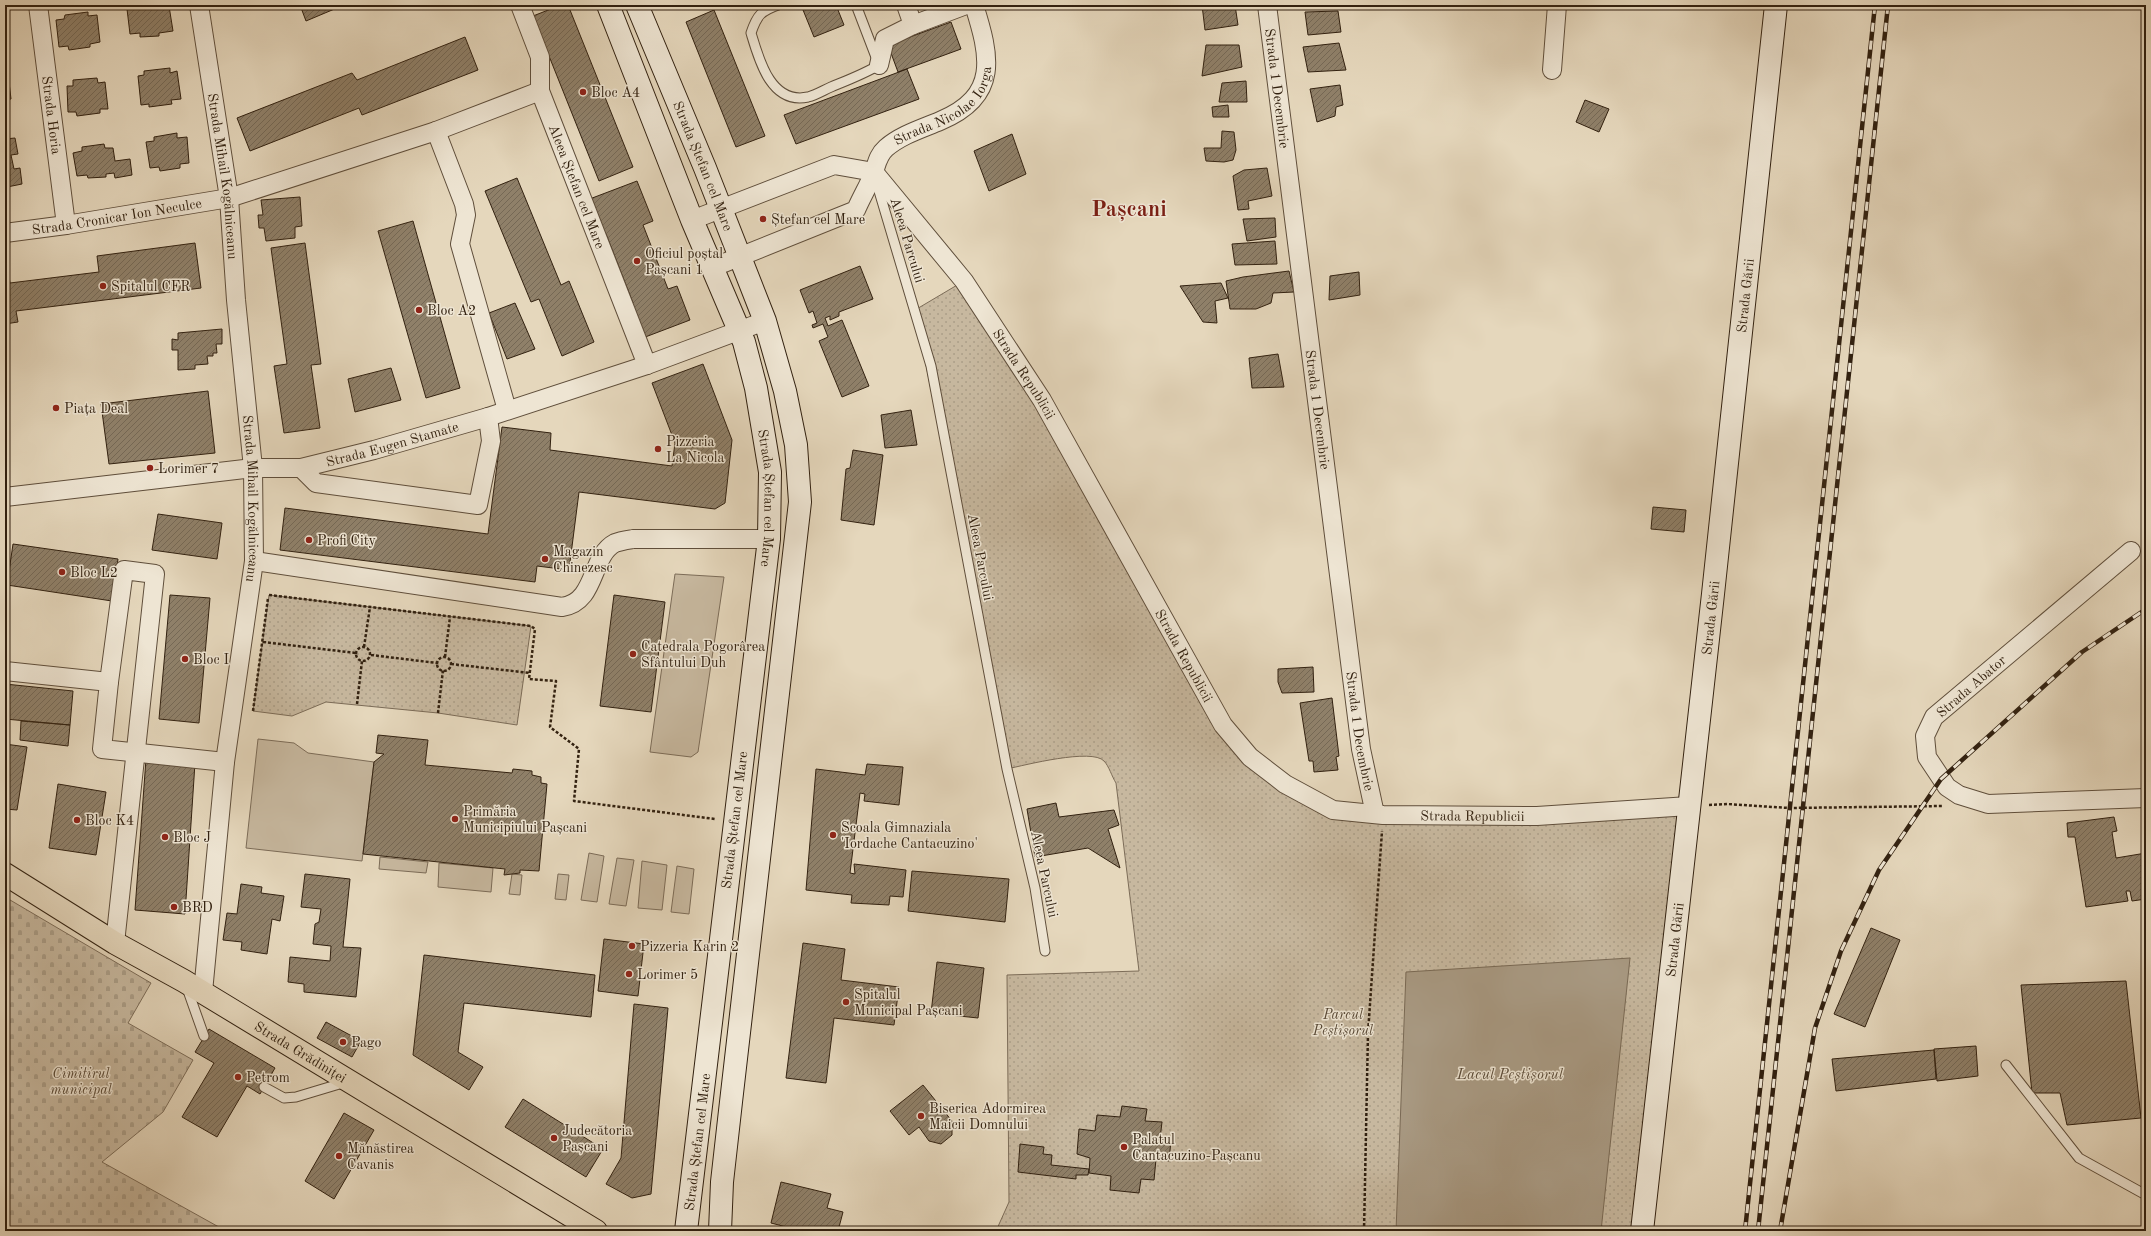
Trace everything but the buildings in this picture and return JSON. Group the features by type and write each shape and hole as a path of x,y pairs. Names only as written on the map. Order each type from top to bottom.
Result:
{"main road":[{"name":"Strada Ștefan cel Mare","path":"608,5 692,220 714,267 744,342 756,388 765,434 770,472 768,539 686,1231"},
{"name":"Strada Ștefan cel Mare","path":"637,5 705,168 738,256 765,321 785,391 795,437 800,502 722,1182 720,1231"},
{"name":"Strada Gării","path":"1642,1231 1776,5"},
{"path":"749,702 776,705"},
{"name":"Strada Grădiniței","path":"5,874 115,943 203,992 596,1231"}],"street":[{"name":"Strada Horia","path":"38,5 66,225"},
{"name":"Strada Mihail Kogălniceanu","path":"199,5 229,198 236,300 252,468 254,560 225,762 203,992"},
{"name":"Aleea Ștefan cel Mare","path":"520,5 540,58 540,91 647,365"},
{"path":"906,5 913,25"},
{"path":"879,65 885,39 913,25 966,5"},
{"name":"Strada Nicolae Iorga","path":"714,267 738,256 856,210 874,172 877,159 885,149 900,138 955,114 972,98 982,87 988,59 985,40 974,5"},
{"name":"Strada 1 Decembrie","path":"1267,5 1361,749 1379,815"},
{"path":"1552,70 1557,5"},
{"name":"Strada Cronicar Ion Neculce","path":"5,233 66,225 229,198 436,131 540,91"},
{"path":"436,131 464,204 466,215 460,244 507,410"},
{"path":"692,220 834,165 874,172"},
{"name":"Strada Republicii","path":"874,172 964,281 1042,400 1223,725 1250,757 1285,784 1333,810 1379,815 1537,816 1689,806"},
{"name":"Strada Eugen Stamate","path":"5,497 252,468 301,468 374,450 488,418 507,410 647,365 765,321"},
{"path":"301,468 316,483 478,505 491,441 488,418"},
{"path":"254,560 562,607 571,606 584,595 602,558 614,544 633,539 768,539"},
{"name":"Strada Abator","path":"2131,550 1934,717 1925,736 1927,757 1947,787 1958,795 1988,804 2146,798"},
{"path":"115,943 135,754 155,574 124,570 109,682 102,749 135,754 225,762"},
{"path":"5,671 109,682"}],"lane":[{"path":"778,5 763,11 755,22 751,33 771,84 782,94 796,98 808,97 866,73 879,65 856,5"},
{"name":"Aleea Parcului","path":"874,172 931,366 1006,769 1035,888 1045,951"},
{"path":"184,981 204,1036"},
{"path":"2006,1065 2079,1158 2146,1195"},
{"path":"264,1087 284,1098 296,1097 349,1081"}],"path":[{"path":"253,711 269,595 531,626 535,629 529,679 556,681 550,727 579,749 574,801 734,821"},
{"path":"364,647 370,607"},
{"path":"444,657 450,617"},
{"path":"263,642 356,653"},
{"path":"356,653 360,648 364,647"},
{"path":"364,647 368,648 371,655"},
{"path":"356,653 357,657 362,662"},
{"path":"362,662 368,660 371,655"},
{"path":"371,655 437,663"},
{"path":"437,663 439,659 444,657"},
{"path":"444,657 448,659 451,664"},
{"path":"357,704 362,662"},
{"path":"437,663 439,668 443,670"},
{"path":"451,664 530,673"},
{"path":"443,670 448,669 451,664"},
{"path":"438,713 443,670"},
{"path":"1689,806 1727,804 1789,808 1944,806"},
{"path":"1364,1231 1368,1033 1379,815"}],"green space":[{"name":"Parcul Peștișorul","path":"964,281 1223,725 1333,810 1689,806 1642,1231 996,1231 1009,1202 1007,975 1139,971 1116,783 1106,763 1097,757 1086,756 1042,761 1007,769 915,310"},
{"path":"675,574 724,577 698,752 691,757 650,752"},
{"path":"269,595 531,626 517,725 438,713 326,702 292,716 253,711"},
{"path":"258,739 294,743 308,753 374,762 362,861 246,848"},
{"path":"589,853 604,856 597,902 581,900"},
{"path":"380,857 428,862 426,873 379,869"},
{"path":"617,858 634,860 626,906 609,904"},
{"path":"642,861 667,865 662,910 638,908"},
{"path":"439,863 493,868 491,892 438,887"},
{"path":"677,866 694,869 689,914 671,912"},
{"path":"512,874 522,875 520,895 509,894"},
{"path":"558,874 569,875 566,900 555,899"},
{"name":"Cimitirul municipal","path":"5,897 151,983 128,1023 193,1060 163,1112 102,1162 226,1231 5,1231"}],"water":[{"name":"Lacul Peștișorul","path":"1630,958 1601,1231 1396,1231 1406,972"}],"railway":[{"path":"1745,1231 1875,5"},
{"path":"1758,1231 1888,5"},
{"path":"1780,1231 1815,1028 1841,951 1879,870 1941,779 2082,652 2146,609"}],"place":[{"name":"Bloc A4","path":"583,92"},
{"name":"Ștefan cel Mare","path":"763,219"},
{"name":"Oficiul poștal Pașcani 1","path":"637,261"},
{"name":"Spitalul CFR","path":"103,286"},
{"name":"Bloc A2","path":"419,310"},
{"name":"Piața Deal","path":"56,408"},
{"name":"Pizzeria La Nicola","path":"658,449"},
{"name":"Lorimer 7","path":"150,468"},
{"name":"Profi City","path":"309,540"},
{"name":"Magazin Chinezesc","path":"545,559"},
{"name":"Bloc L2","path":"62,572"},
{"name":"Catedrala Pogorârea Sfântului Duh","path":"633,654"},
{"name":"Bloc I","path":"185,659"},
{"name":"Primăria Municipiului Pașcani","path":"455,819"},
{"name":"Bloc K4","path":"77,820"},
{"name":"Scoala Gimnaziala 'Iordache Cantacuzino'","path":"833,835"},
{"name":"Bloc J","path":"165,837"},
{"name":"BRD","path":"174,907"},
{"name":"Pizzeria Karin 2","path":"632,946"},
{"name":"Lorimer 5","path":"629,974"},
{"name":"Spitalul Municipal Pașcani","path":"846,1002"},
{"name":"Pago","path":"343,1042"},
{"name":"Petrom","path":"238,1077"},
{"name":"Biserica Adormirea Maicii Domnului","path":"921,1116"},
{"name":"Judecătoria Pașcani","path":"554,1138"},
{"name":"Palatul Cantacuzino-Pașcanu","path":"1124,1147"},
{"name":"Mănăstirea Cavanis","path":"339,1156"}],"district":[{"name":"Pașcani","path":"1129,208"}]}
